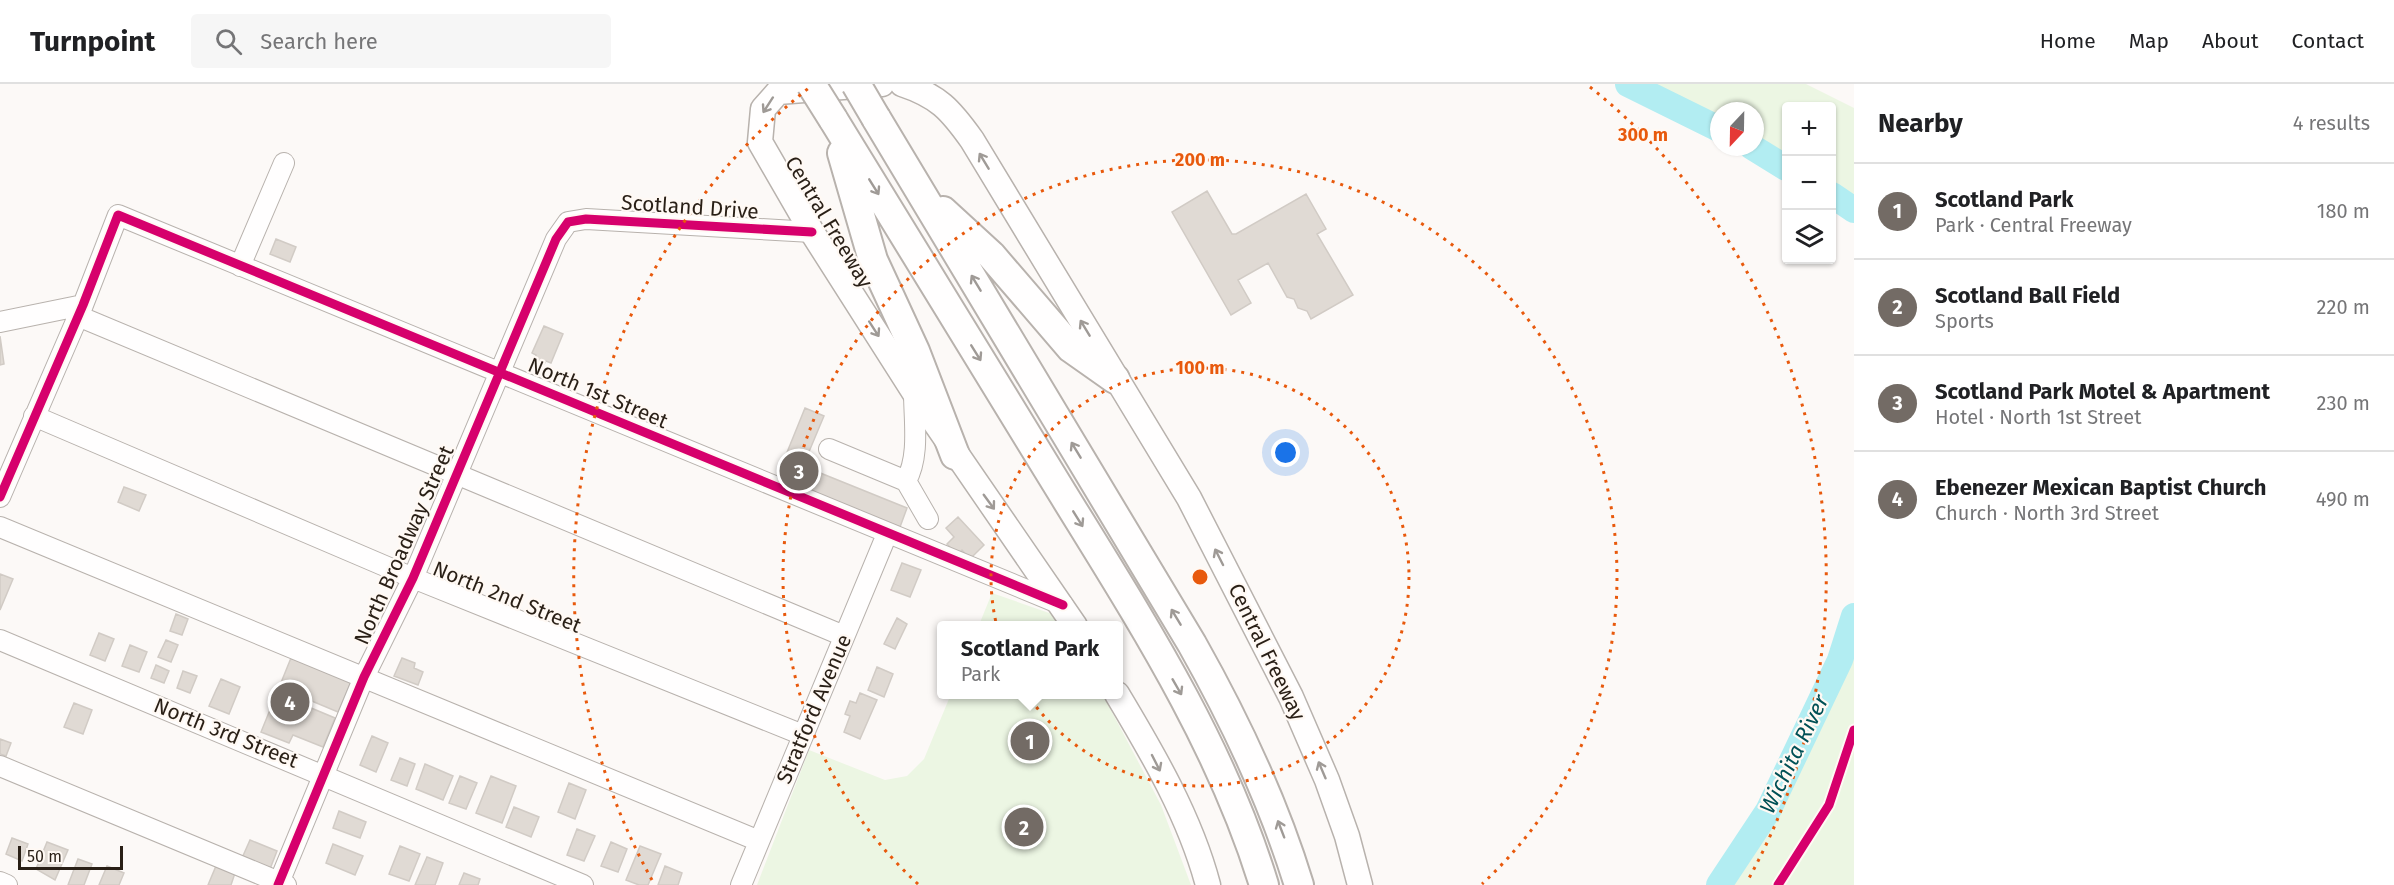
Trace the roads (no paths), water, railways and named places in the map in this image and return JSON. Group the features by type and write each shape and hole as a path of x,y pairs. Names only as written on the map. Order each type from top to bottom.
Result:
{"highway":[{"path":"811,84 1098,551 1200,727 1245,827 1264,885"},
{"path":"856,84 1192,644 1233,718 1265,788 1299,885"},
{"path":"833,119 873,260 915,351 955,454"},
{"path":"922,192 991,255 1071,348 1115,379"}],"main road":[{"name":"Central Freeway","path":"882,84 778,92 763,109 760,142 812,232 914,392 1072,621"},
{"name":"Central Freeway","path":"902,84 926,92 950,109 972,140 1189,498 1291,698 1327,780 1347,836 1360,885"},
{"path":"1120,699 1146,743 1187,825 1208,885"}],"street":[{"path":"240,266 284,163"},
{"name":"North 1st Street","path":"80,311 118,215 1063,605"},
{"name":"Scotland Drive","path":"567,222 586,219 812,232"},
{"name":"North Broadway Street","path":"281,884 364,677 413,578 556,239 567,222"},
{"path":"0,322 80,311 455,474 844,636"},
{"path":"0,497 80,311"},
{"path":"906,481 912,471 914,456 914,392"},
{"name":"North 2nd Street","path":"34,416 413,578 803,735"},
{"path":"829,449 906,481 928,519"},
{"path":"0,527 759,841"},
{"name":"Stratford Avenue","path":"741,885 887,534"},
{"name":"North 3rd Street","path":"0,640 324,774 583,885"},
{"path":"0,766 281,884"},
{"path":"0,882 7,885"}],"waterway":[{"name":"Wichita River","path":"1628,84 1710,125"},
{"name":"Wichita River","path":"1764,154 1782,166"},
{"name":"Wichita River","path":"1836,198 1854,210"},
{"name":"Wichita River","path":"1719,885 1768,811 1840,660 1854,616"}],"place":[{"name":"Scotland Park Motel & Apartment","path":"799,471"},
{"name":"Ebenezer Mexican Baptist Church","path":"290,702"},
{"name":"Scotland Park","path":"1030,741"},
{"name":"Scotland Ball Field","path":"1024,827"}]}
